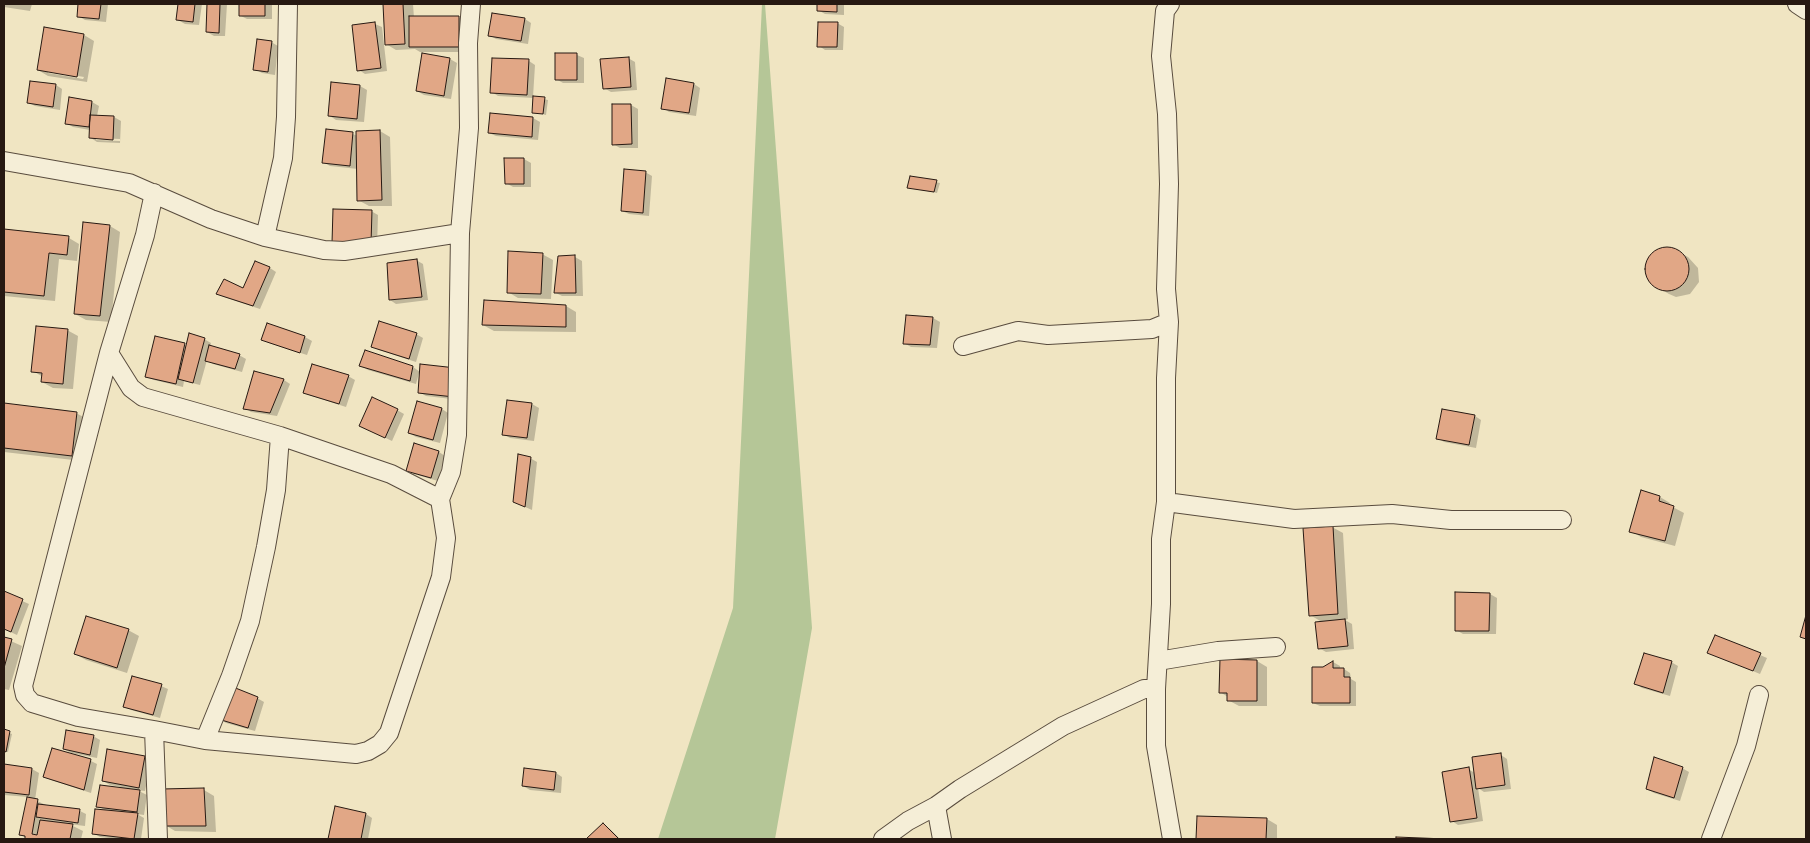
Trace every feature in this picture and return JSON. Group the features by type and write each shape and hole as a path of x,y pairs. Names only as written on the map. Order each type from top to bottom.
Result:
{"street":[{"path":"264,237 284,158 288,4"},
{"path":"154,193 145,235 109,354 23,686 25,695 32,703 78,717 205,740 356,754 368,752 380,744 390,733 441,577 446,538 440,499 451,472 457,435 460,234 469,128 468,43 471,4"},
{"path":"1170,4 1165,11 1162,56 1167,114 1166,289 1169,322 1166,406 1166,502 1161,539 1161,604 1156,689 1156,746 1172,839"},
{"path":"1797,4 1806,10"},
{"path":"4,161 129,183 211,220 264,237 324,250 344,251 460,234"},
{"path":"963,346 1018,331 1048,335 1152,329 1169,322"},
{"path":"109,354 131,388 142,397 280,436 391,474 440,499"},
{"path":"205,740 232,676 250,621 276,490 280,436"},
{"path":"1166,502 1294,519 1392,514 1451,520 1562,520"},
{"path":"1158,661 1218,651 1276,647"},
{"path":"883,839 908,821 936,806 1063,726 1144,689 1156,689"},
{"path":"1710,839 1746,746 1759,695"},
{"path":"154,730 158,839"},
{"path":"936,806 942,839"}],"green space":[{"path":"762,4 765,4 812,628 775,839 658,839 733,608"}],"building":[{"path":"78,4 101,4 99,19 77,17"},
{"path":"178,4 195,4 193,22 176,20"},
{"path":"207,4 220,4 219,33 206,32"},
{"path":"239,4 265,4 265,16 239,16"},
{"path":"383,4 403,4 405,44 385,45"},
{"path":"817,4 837,4 837,12 817,11"},
{"path":"492,13 525,18 521,41 488,36"},
{"path":"409,16 459,16 459,47 409,47"},
{"path":"375,22 381,68 357,71 352,25"},
{"path":"818,22 838,22 837,47 817,47"},
{"path":"44,27 84,34 77,77 37,70"},
{"path":"257,39 272,41 268,72 253,70"},
{"path":"422,53 450,58 444,96 416,91"},
{"path":"555,53 577,53 577,80 555,80"},
{"path":"629,57 631,87 603,89 600,59"},
{"path":"492,58 529,59 527,95 490,93"},
{"path":"666,78 694,83 689,113 661,109"},
{"path":"30,81 56,84 53,107 27,103"},
{"path":"331,82 360,85 357,119 328,116"},
{"path":"533,96 545,97 543,114 532,113"},
{"path":"69,97 92,101 89,127 65,124"},
{"path":"612,104 631,104 632,144 612,145"},
{"path":"490,113 533,117 532,137 488,133"},
{"path":"90,115 114,116 113,140 89,138"},
{"path":"326,129 353,132 350,166 322,163"},
{"path":"380,130 382,200 357,201 356,131"},
{"path":"504,158 524,158 524,184 505,184"},
{"path":"624,169 646,171 643,213 621,211"},
{"path":"910,176 937,180 934,192 907,188"},
{"path":"333,209 372,210 371,244 332,243"},
{"path":"83,222 110,225 100,316 74,314"},
{"path":"4,229 69,236 67,255 49,253 44,296 4,292"},
{"path":"1667,247 1679,251 1685,257 1689,269 1685,281 1679,287 1667,291 1655,287 1649,281 1645,269 1649,257 1655,251"},
{"path":"508,251 543,253 541,294 507,293"},
{"path":"575,255 576,293 554,293 558,256"},
{"path":"417,259 422,297 389,300 387,263"},
{"path":"255,261 270,267 253,306 216,294 224,279 243,288"},
{"path":"484,300 566,305 566,327 482,325"},
{"path":"906,315 933,317 930,345 903,344"},
{"path":"379,321 417,333 409,359 371,347"},
{"path":"267,323 305,336 300,353 261,340"},
{"path":"36,326 68,329 63,384 41,382 42,373 31,372"},
{"path":"189,333 205,338 193,383 178,379"},
{"path":"155,336 185,343 176,384 145,377"},
{"path":"209,345 240,354 235,369 205,361"},
{"path":"365,350 413,366 410,381 359,366"},
{"path":"312,364 349,375 339,404 303,393"},
{"path":"420,364 456,368 454,397 418,393"},
{"path":"254,371 284,379 270,413 243,409"},
{"path":"372,397 398,409 385,438 359,426"},
{"path":"507,400 532,403 527,438 502,435"},
{"path":"417,401 442,408 433,440 408,433"},
{"path":"4,403 77,412 72,456 4,448"},
{"path":"1442,409 1475,415 1469,445 1436,439"},
{"path":"414,443 439,451 431,478 406,471"},
{"path":"518,454 531,457 525,507 513,502"},
{"path":"1641,490 1660,496 1659,501 1674,506 1665,541 1629,532"},
{"path":"1333,526 1338,614 1309,616 1303,528"},
{"path":"4,591 23,599 11,632 4,629"},
{"path":"1455,592 1490,593 1489,631 1455,631"},
{"path":"1806,615 1806,639 1800,637"},
{"path":"86,616 129,629 117,668 74,654"},
{"path":"1345,619 1348,646 1318,649 1315,622"},
{"path":"1715,635 1761,653 1753,671 1707,653"},
{"path":"4,637 12,639 4,668"},
{"path":"1644,653 1672,661 1663,693 1634,684"},
{"path":"1220,659 1257,660 1257,701 1227,701 1227,693 1219,693"},
{"path":"1333,661 1333,668 1344,668 1344,677 1350,677 1350,703 1312,703 1312,667 1323,667"},
{"path":"132,676 162,684 153,715 123,707"},
{"path":"228,685 258,697 248,728 218,719"},
{"path":"4,729 10,731 6,752 4,751"},
{"path":"66,730 94,735 90,755 63,749"},
{"path":"52,748 91,759 84,790 43,777"},
{"path":"107,749 145,756 139,788 102,781"},
{"path":"1501,753 1505,785 1476,789 1472,757"},
{"path":"1654,757 1683,767 1674,798 1646,789"},
{"path":"4,764 32,768 29,795 4,792"},
{"path":"1469,767 1477,818 1450,822 1442,772"},
{"path":"524,768 556,772 554,790 522,786"},
{"path":"100,785 140,790 137,812 96,807"},
{"path":"204,788 206,826 163,826 162,789"},
{"path":"27,797 38,799 32,834 37,835 40,820 73,824 70,839 25,839 25,836 19,835"},
{"path":"38,804 80,809 78,823 36,817"},
{"path":"335,806 366,813 361,839 328,839"},
{"path":"95,809 138,813 134,839 92,834"},
{"path":"1197,816 1267,818 1266,839 1196,839"},
{"path":"603,823 619,839 586,839"},
{"path":"1396,837 1446,839 1396,839"}]}
